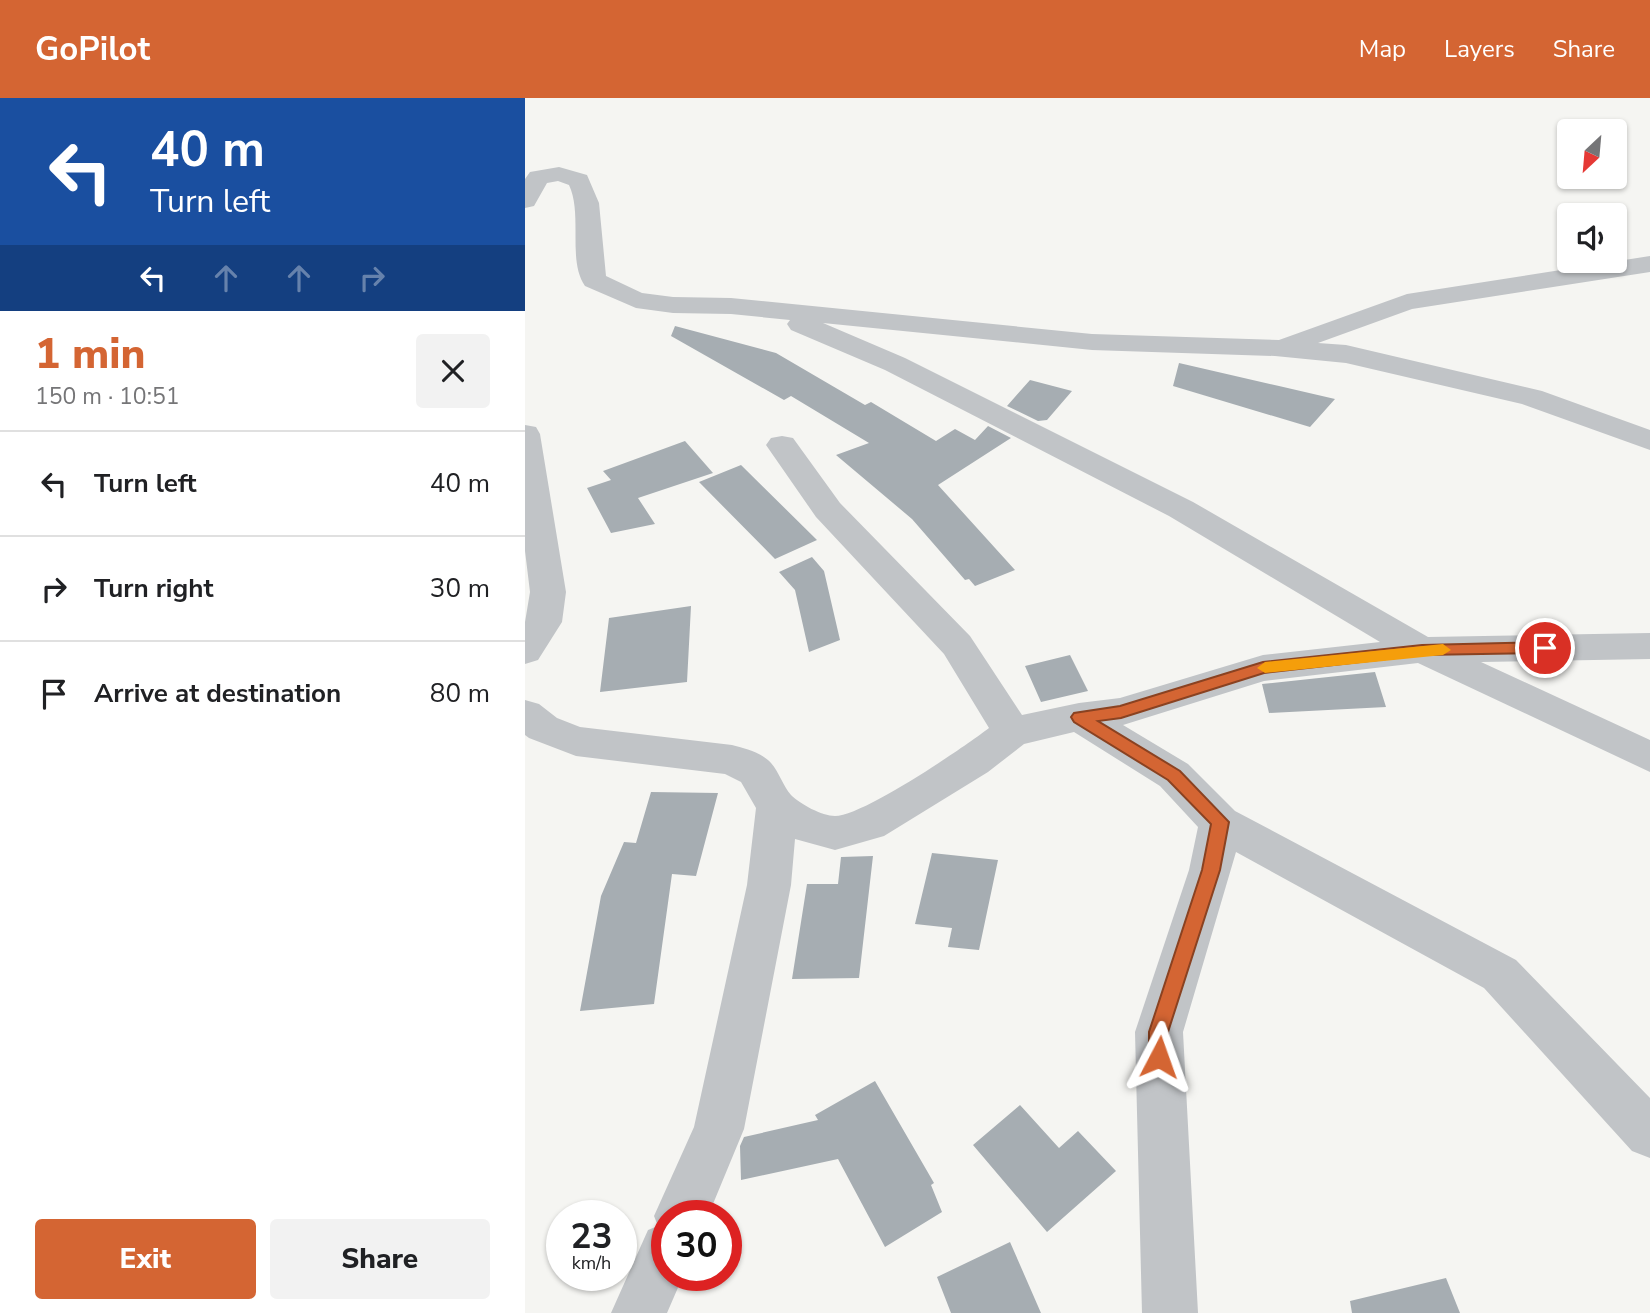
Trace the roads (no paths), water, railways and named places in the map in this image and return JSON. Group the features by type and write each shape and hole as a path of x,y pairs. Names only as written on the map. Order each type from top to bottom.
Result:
{"street":[{"path":"525,201 538,177 559,174 579,180 586,192 588,262 594,280 636,300 673,305 768,310 1092,342 1276,348 1346,354 1531,397 1650,441"},
{"path":"1276,348 1407,302 1650,264"},
{"path":"768,310 895,364 1181,509 1422,650 1650,757"},
{"path":"525,433 548,592 544,622 525,651"},
{"path":"782,445 828,510 957,645 1012,732"},
{"path":"525,713 543,728 576,741 732,760 755,771 777,807 811,828 835,833 869,824 974,761 1012,732 1079,717 1121,712 1263,668 1422,650 1650,646"},
{"path":"1079,717 1174,775 1220,822 1500,974 1650,1134"},
{"path":"688,1200 719,1129 769,885 777,807"},
{"path":"1170,1313 1159,1032 1211,870 1220,822"},
{"path":"639,1313 651,1286"}]}
